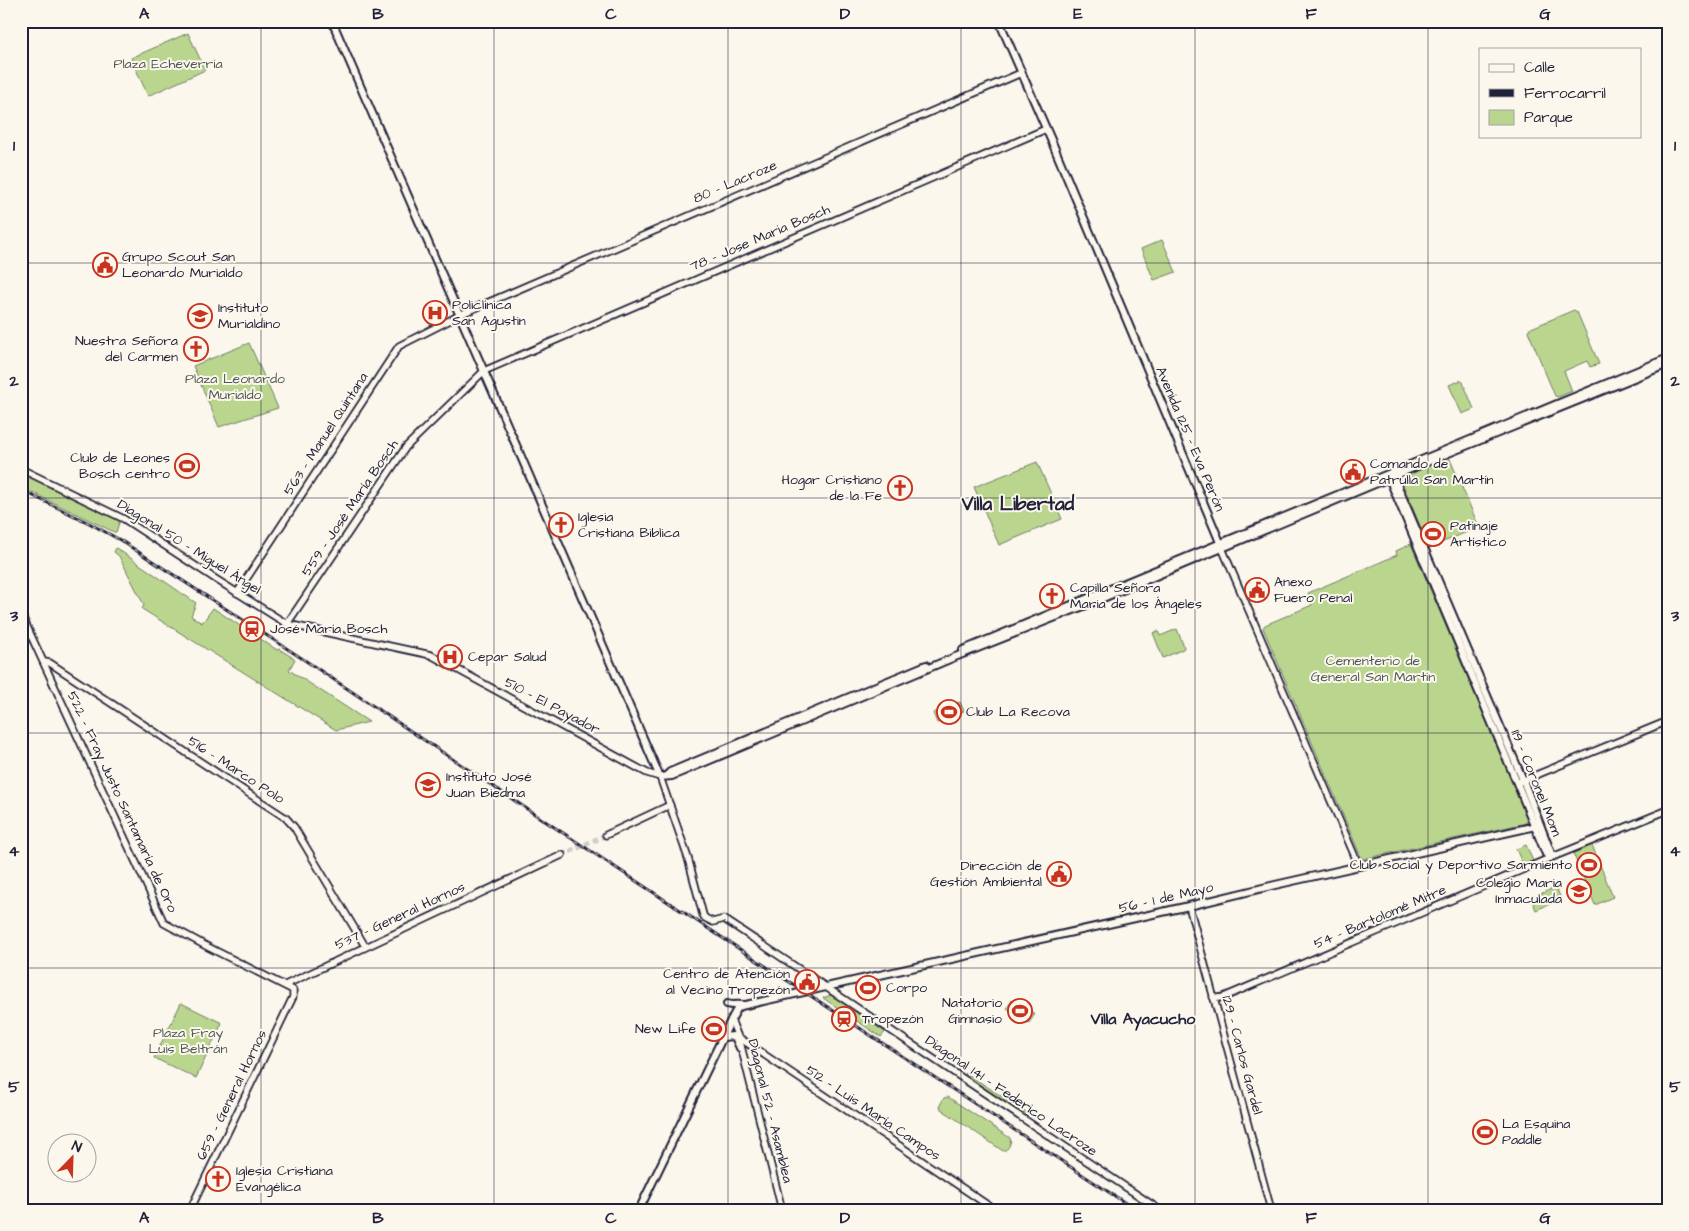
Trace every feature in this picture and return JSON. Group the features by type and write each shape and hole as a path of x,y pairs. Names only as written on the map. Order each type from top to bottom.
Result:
{"main road":[{"path":"332,21 663,776 672,776 945,661 1034,627 1221,546 1668,358"},
{"name":"Avenida 125 - Eva Perón","path":"999,21 1221,546"},
{"path":"1221,546 1668,364"},
{"name":"119 - Coronel Mom","path":"1389,477 1396,482 1399,488 1537,825 1551,853 1550,858"},
{"name":"56 - 1 de Mayo","path":"727,1004 744,1005 1189,906 1537,825"},
{"path":"639,1210 731,1020 737,1009 744,1005"},
{"path":"723,1038 733,1036 740,1048"}],"street":[{"name":"80 - Lacroze","path":"459,314 1021,73"},
{"name":"78 - Jose Maria Bosch","path":"484,370 1046,129"},
{"name":"563 - Manuel Quintana","path":"237,593 399,346 459,314"},
{"name":"559 - José María Bosch","path":"287,624 406,446 484,370"},
{"name":"Diagonal 50 - Miguel Ángel","path":"21,470 124,519 287,624"},
{"name":"Avenida 125 - Eva Perón","path":"1221,546 1359,866"},
{"name":"522 - Fray Justo Santamaría de Oro","path":"21,614 164,923 294,990"},
{"name":"510 - El Payador","path":"287,624 431,655 647,773 663,776"},
{"name":"516 - Marco Polo","path":"44,662 50,663 286,818 294,827 365,946"},
{"path":"1520,781 1668,721"},
{"path":"606,835 670,805 663,776"},
{"name":"Diagonal 141 - Federico Lacroze","path":"670,805 688,858 702,915 705,918 713,922 724,919 1160,1210"},
{"name":"54 - Bartolomé Mitre","path":"1213,997 1219,998 1232,993 1668,810"},
{"name":"537 - General Hornos","path":"285,985 562,855"},
{"name":"129 - Carlos Gardel","path":"1189,906 1270,1208"},
{"name":"659 - General Hornos","path":"190,1210 293,997 294,990"},
{"name":"Diagonal 52 - Asamblea","path":"731,1020 738,1037 782,1210"},
{"name":"512 - Luis María Campos","path":"738,1037 995,1210"}],"green space":[{"name":"Plaza Echeverría","path":"188,33 205,70 148,96 131,58"},
{"path":"1162,240 1176,272 1154,280 1141,249"},
{"path":"1574,310 1577,312 1599,364 1590,367 1587,361 1564,371 1572,391 1558,397 1555,396 1528,331"},
{"name":"Plaza Leonardo Murialdo","path":"249,343 278,408 219,427 193,366"},
{"path":"1462,380 1474,409 1462,414 1449,385"},
{"path":"1449,457 1479,527 1429,548 1400,477"},
{"path":"1037,462 1062,519 999,545 974,487"},
{"path":"21,472 120,520 116,532 21,487"},
{"name":"Cementerio de General San Martín","path":"1411,544 1528,819 1526,823 1363,859 1263,628 1265,625 1312,605 1308,593 1397,555 1396,551"},
{"path":"116,548 196,603 191,616 202,623 213,608 277,650 279,649 295,659 289,670 369,722 336,730 142,609 144,605 119,556 114,552"},
{"path":"1177,629 1184,647 1163,658 1153,633 1158,631 1160,636"},
{"name":"Club La Recova","path":"960,702 964,711 937,723 933,713"},
{"path":"1526,845 1533,861 1523,865 1516,849"},
{"name":"Club Social y Deportivo Sarmiento","path":"1592,845 1613,897 1595,905 1573,853"},
{"path":"1556,887 1561,899 1536,910 1531,898"},
{"path":"831,995 885,1032 881,1037 823,998"},
{"name":"Natatorio Gimnasio","path":"1012,1000 1035,1014 1029,1023 1007,1008"},
{"name":"Plaza Fray Luis Beltrán","path":"181,1003 222,1023 196,1078 154,1058"},
{"path":"966,1073 1026,1112 1024,1116 963,1077"},
{"path":"948,1097 1010,1138 1008,1148 1003,1151 941,1109 940,1105 944,1098"},
{"name":"La Esquina Paddle","path":"1490,1122 1494,1137 1483,1140 1475,1126"}],"tunnel":[{"path":"562,855 606,835"}],"railway":[{"path":"21,490 120,540 1136,1210"}],"place":[{"name":"Grupo Scout San Leonardo Murialdo","path":"105,265"},
{"name":"Policlinica San Agustin","path":"435,313"},
{"name":"Instituto Murialdino","path":"200,316"},
{"name":"Nuestra Señora del Carmen","path":"196,349"},
{"name":"Club de Leones Bosch centro","path":"187,466"},
{"name":"Comando de Patrulla San Martín","path":"1353,472"},
{"name":"Hogar Cristiano de la Fe","path":"900,488"},
{"name":"Iglesia Cristiana Biblica","path":"561,525"},
{"name":"Patinaje Artístico","path":"1433,534"},
{"name":"Anexo Fuero Penal","path":"1257,590"},
{"name":"Capilla Señora Maria de los Ángeles","path":"1052,596"},
{"name":"José María Bosch","path":"252,629"},
{"name":"Cepar Salud","path":"450,657"},
{"name":"Club La Recova","path":"949,712"},
{"name":"Instituto José Juan Biedma","path":"428,785"},
{"name":"Club Social y Deportivo Sarmiento","path":"1589,865"},
{"name":"Dirección de Gestión Ambiental","path":"1059,874"},
{"name":"Colegio Maria Inmaculada","path":"1579,891"},
{"name":"Centro de Atención al Vecino Tropezón","path":"807,982"},
{"name":"Corpo","path":"868,988"},
{"name":"Natatorio Gimnasio","path":"1020,1011"},
{"name":"Tropezón","path":"844,1019"},
{"name":"New Life","path":"714,1029"},
{"name":"La Esquina Paddle","path":"1485,1132"},
{"name":"Iglesia Cristiana Evangélica","path":"218,1179"}],"district":[{"name":"Villa Libertad","path":"1018,504"},
{"name":"Villa Ayacucho","path":"1143,1019"}]}
